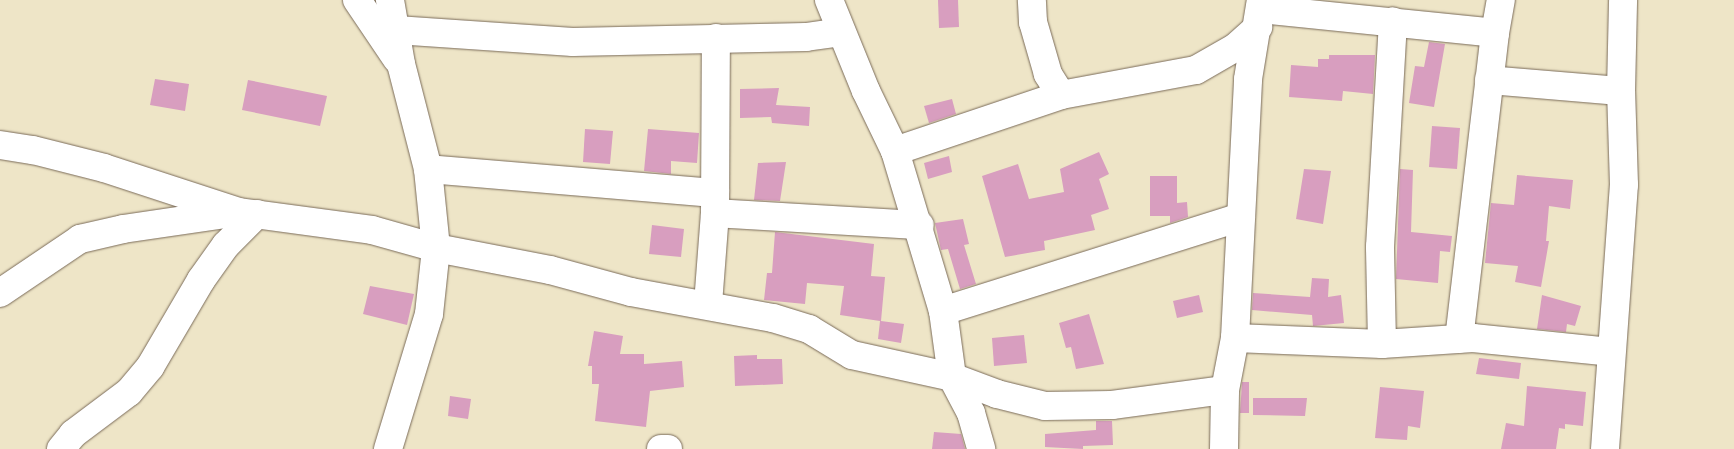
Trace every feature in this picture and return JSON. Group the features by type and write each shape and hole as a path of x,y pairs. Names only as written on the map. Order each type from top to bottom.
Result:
{"street":[{"path":"357,0 401,64"},
{"path":"388,449 429,314 436,248 428,169 401,64 390,0"},
{"path":"829,0 841,32 895,151 920,225 943,311 952,377 971,413 982,449"},
{"path":"1032,0 1033,22 1048,74 1061,95"},
{"path":"1459,339 1489,80 1501,0"},
{"path":"1605,449 1610,352 1624,195 1621,91 1623,0"},
{"path":"895,151 1061,95 1196,70 1236,47 1260,12"},
{"path":"1260,12 1387,13 1495,33"},
{"path":"1224,449 1225,390 1235,338 1248,80 1260,12"},
{"path":"1382,344 1380,247 1387,13"},
{"path":"396,30 573,42 806,37 841,32"},
{"path":"708,304 715,203 716,38"},
{"path":"1489,80 1621,91"},
{"path":"0,145 32,150 104,168 248,213 343,225 436,248 550,270 631,292 708,304 809,329 852,355 952,377 1020,400 1078,408 1225,390"},
{"path":"428,169 920,225"},
{"path":"0,293 80,239 123,229 248,213"},
{"path":"61,449 73,434 129,392 150,367 201,280 248,213"},
{"path":"943,311 1241,217"},
{"path":"1235,338 1382,344 1459,339 1610,352"},
{"path":"661,449 668,449"}],"building":[{"path":"938,0 958,0 959,27 939,28"},
{"path":"1429,42 1445,44 1434,107 1409,103 1415,66 1424,67"},
{"path":"1329,55 1375,55 1373,94 1343,91 1342,101 1289,97 1291,65 1318,67 1318,59 1329,59"},
{"path":"155,79 189,84 185,111 150,105"},
{"path":"248,80 327,96 320,126 242,110"},
{"path":"779,88 776,105 810,107 809,126 772,123 771,117 740,118 740,89"},
{"path":"952,99 956,114 929,123 924,106"},
{"path":"1432,126 1460,128 1457,169 1429,167"},
{"path":"585,129 613,131 610,164 583,162"},
{"path":"648,129 699,133 697,163 671,161 671,174 644,171"},
{"path":"1099,152 1109,174 1099,179 1109,209 1091,215 1095,230 1044,241 1045,250 1005,257 982,176 1018,164 1029,199 1064,192 1060,169"},
{"path":"949,156 952,172 928,179 924,163"},
{"path":"786,162 780,201 754,200 758,163"},
{"path":"1304,169 1331,171 1323,224 1296,219"},
{"path":"1400,169 1413,170 1411,232 1452,236 1450,252 1440,251 1438,283 1396,279"},
{"path":"1517,175 1573,180 1570,209 1549,206 1546,241 1549,241 1541,287 1515,282 1518,266 1485,263 1491,203 1514,205"},
{"path":"1150,176 1177,176 1177,203 1187,202 1188,217 1170,223 1170,216 1150,216"},
{"path":"963,219 969,244 964,245 976,284 960,289 948,249 941,250 935,223"},
{"path":"652,225 684,229 681,257 649,254"},
{"path":"775,232 874,244 871,276 885,277 881,321 904,324 901,343 878,339 880,321 840,315 844,286 807,283 805,304 764,300 767,273 772,273"},
{"path":"1312,278 1329,279 1328,297 1341,295 1344,323 1313,326 1312,315 1252,310 1253,293 1310,297"},
{"path":"370,286 414,294 407,325 363,314"},
{"path":"1199,295 1203,312 1177,318 1173,301"},
{"path":"1542,295 1581,306 1575,326 1567,324 1566,332 1537,329"},
{"path":"1089,314 1104,364 1076,369 1071,347 1066,348 1059,323"},
{"path":"594,331 623,336 620,354 644,354 644,364 682,361 684,387 650,391 646,427 595,421 599,384 592,384 592,366 588,366"},
{"path":"1024,335 1027,363 994,366 992,338"},
{"path":"757,355 757,359 782,359 783,384 735,386 734,356"},
{"path":"1479,358 1521,363 1519,379 1476,374"},
{"path":"1242,382 1249,382 1249,413 1240,413"},
{"path":"1527,386 1586,392 1583,426 1565,424 1565,429 1559,428 1556,449 1501,449 1506,423 1524,426"},
{"path":"1380,387 1424,391 1420,428 1408,426 1407,440 1375,438"},
{"path":"450,396 471,399 468,419 448,416"},
{"path":"1253,398 1307,398 1305,416 1253,415"},
{"path":"1096,421 1112,421 1113,445 1083,446 1083,449 1045,447 1045,434 1096,430"},
{"path":"934,432 961,434 965,449 932,449"}]}
